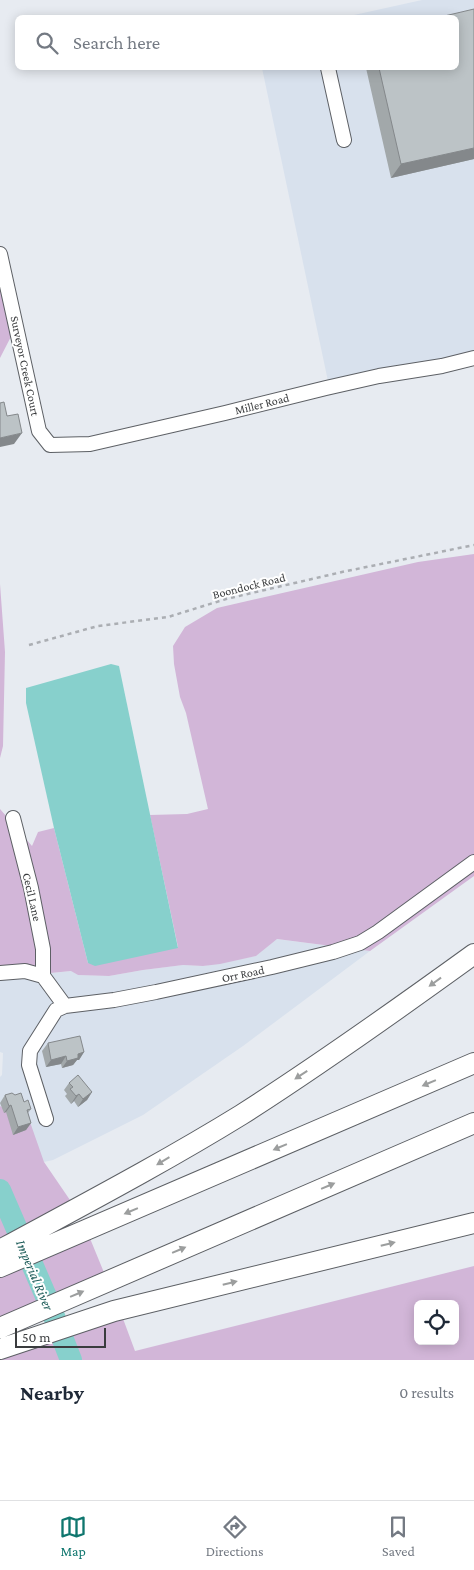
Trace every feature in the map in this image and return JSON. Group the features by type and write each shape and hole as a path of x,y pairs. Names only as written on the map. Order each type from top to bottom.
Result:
{"highway":[{"path":"0,1250 156,1165 240,1115 317,1065 474,954"},
{"path":"0,1267 474,1063"},
{"path":"0,1328 474,1123"},
{"path":"0,1349 114,1311 474,1222"}],"street":[{"path":"328,70 344,140"},
{"name":"Surveyor Creek Court","path":"0,254 39,431 50,446"},
{"name":"Miller Road","path":"50,446 90,444 334,386 474,358"},
{"name":"Cecil Lane","path":"13,818 43,949 42,976"},
{"name":"Orr Road","path":"65,1006 114,1000 272,968 360,943 474,862"},
{"path":"0,973 24,971 42,976 65,1006 56,1010 30,1051 29,1065 46,1119"}],"path":[{"name":"Boondock Road","path":"29,645 98,626 168,617 226,599 342,572 474,545"}],"shaded area":[{"path":"422,0 474,0 474,352 329,386 262,70 459,70 459,15 354,15"},
{"path":"0,245 19,321 0,358"},
{"path":"474,554 474,876 370,951 277,939 256,956 220,964 203,966 183,965 109,976 78,975 71,971 0,978 0,809 32,846 38,832 54,828 88,963 178,947 150,815 187,814 208,809 186,713 180,697 174,664 173,646 185,627 217,608 418,562"},
{"path":"0,584 5,652 3,746 0,758"},
{"path":"111,664 119,666 178,948 95,966 88,963 54,828 26,703 26,688"},
{"path":"276,939 370,951 243,1046 143,1115 53,1160 44,1162 13,1114 0,1106 0,1077 2,1075 3,1053 0,1052 0,978 72,971 78,975 109,976 183,965 203,966 256,956"},
{"path":"0,1106 30,1122 44,1162 72,1203 0,1242"},
{"path":"89,1236 105,1275 0,1321 0,1274"},
{"path":"474,1266 474,1360 0,1360 0,1356 122,1316 135,1351"}],"building":[{"path":"474,9 474,148 401,164 379,70 459,70 459,15 449,15"},
{"path":"4,402 7,416 18,414 22,433 0,438 0,403"},
{"path":"80,1036 84,1052 78,1054 78,1058 67,1061 66,1056 51,1060 48,1043"},
{"path":"78,1075 92,1092 83,1099 79,1094 76,1096 70,1089 73,1087 69,1083"},
{"path":"12,1093 15,1095 21,1093 24,1102 28,1100 31,1109 27,1110 31,1123 18,1127 11,1105 9,1106 5,1095"}],"waterway":[{"name":"Imperial River","path":"0,1190 48,1301 71,1360"}]}
